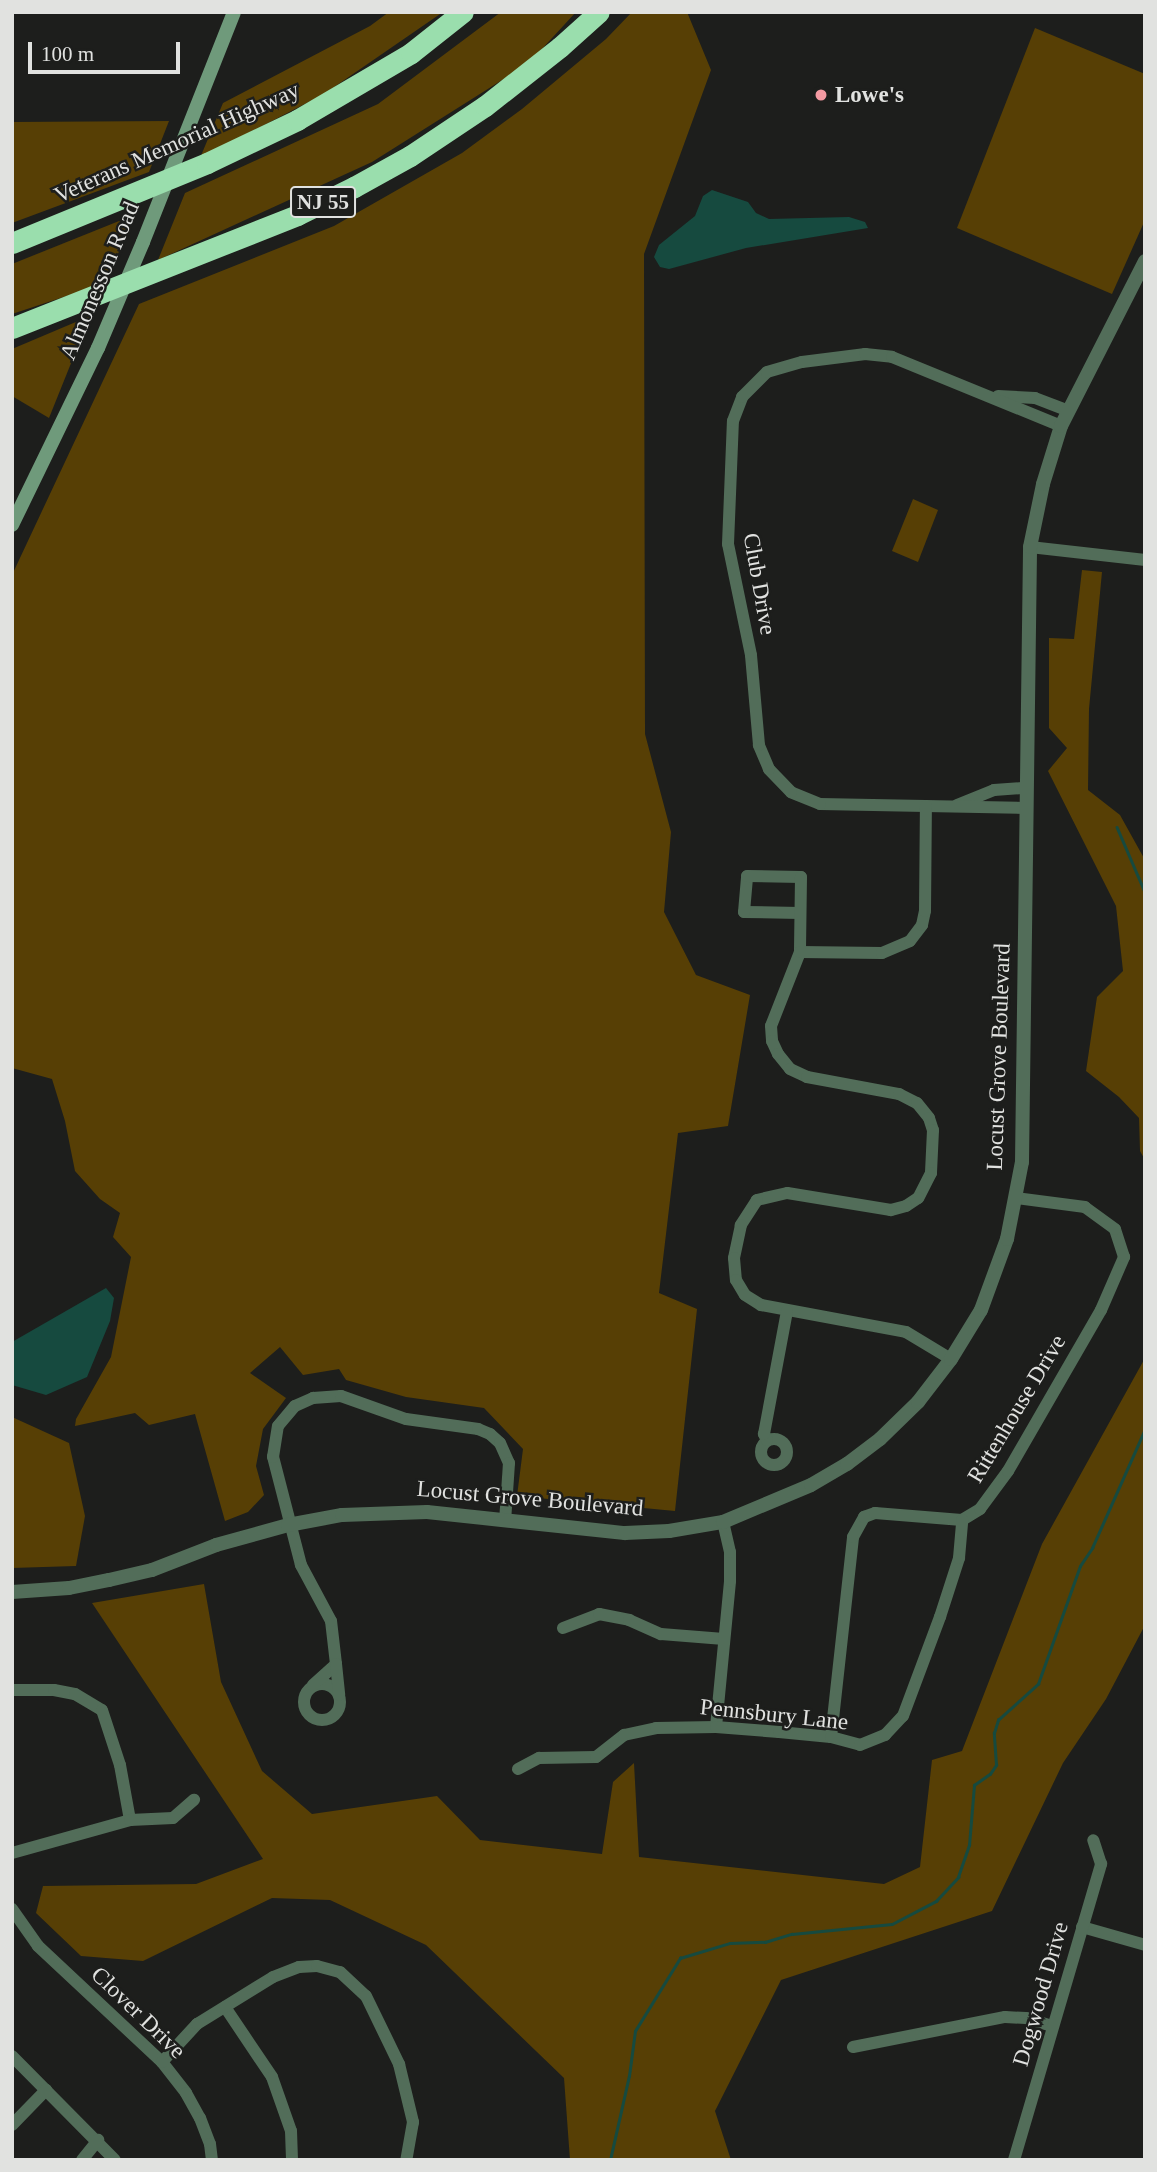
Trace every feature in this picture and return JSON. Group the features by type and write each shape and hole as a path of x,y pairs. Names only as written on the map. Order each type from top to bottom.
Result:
{"highway":[{"name":"Veterans Memorial Highway","path":"12,243 207,163 297,120 400,60 463,12"},
{"name":"NJ 55","path":"12,328 297,215 354,187 410,156 485,106 560,47 599,12"}],"main road":[{"name":"Almonesson Road","path":"12,525 98,348 234,12"}],"street":[{"name":"Locust Grove Boulevard","path":"12,1592 69,1588 152,1570 216,1545 288,1525 342,1515 399,1511 608,1532 644,1533 723,1522 811,1485 847,1464 880,1439 918,1402 951,1359 981,1310 1007,1239 1022,1163 1030,547 1043,484 1061,426 1145,261"},
{"name":"Club Drive","path":"1026,808 836,806 809,802 784,786 765,762 757,732 751,655 728,544 733,421 736,408 748,390 767,372 802,362 855,354 892,357 1061,426"},
{"path":"987,395 1035,398 1069,411"},
{"path":"1030,547 1145,560"},
{"path":"957,806 994,790 1026,788"},
{"path":"800,952 882,953 910,941 922,925 925,911 926,806"},
{"path":"800,913 744,912 747,876 801,877 800,952 771,1026 772,1041 783,1062 807,1077 906,1096 929,1118 934,1144 926,1186 906,1206 879,1210 787,1192 766,1196 752,1206 741,1225 734,1258 737,1280 751,1300 787,1311 906,1332 951,1359"},
{"name":"Rittenhouse Drive","path":"962,1520 980,1509 1008,1471 1101,1310 1124,1257 1115,1229 1085,1207 1016,1198"},
{"path":"767,1440 764,1434 787,1311"},
{"path":"336,1664 305,1693 303,1706 315,1719 332,1717 339,1707 339,1696 336,1664 330,1616 301,1565 288,1525 273,1457 276,1432 283,1418 295,1406 313,1398 350,1398 406,1419 478,1429 490,1434 500,1443 509,1463 505,1521"},
{"path":"831,1737 853,1537 864,1517 875,1513 962,1520"},
{"name":"Pennsbury Lane","path":"518,1769 539,1758 596,1756 624,1735 656,1728 716,1727 831,1737 860,1745 885,1735 903,1716 959,1558 962,1520"},
{"path":"716,1727 730,1552 723,1522"},
{"path":"563,1628 599,1614 629,1620 661,1634 724,1639"},
{"path":"313,1685 331,1685 339,1696"},
{"path":"12,1690 54,1690 75,1694 102,1710 120,1765 130,1820"},
{"path":"12,1853 130,1820 173,1818 194,1800"},
{"name":"Dogwood Drive","path":"1014,2160 1101,1864 1093,1840"},
{"name":"Clover Drive","path":"12,1909 38,1946 162,2062 186,2093 200,2118 211,2144 212,2160"},
{"path":"1082,1927 1145,1945"},
{"path":"162,2062 197,2024 273,1977 299,1966 317,1966 340,1972 366,1996 399,2064 413,2122 406,2160"},
{"path":"225,2007 271,2077 291,2131 292,2160"},
{"path":"853,2047 1004,2017 1026,2018 1053,2026"},
{"path":"12,2056 115,2160"},
{"path":"12,2125 46,2090"},
{"path":"82,2160 98,2140"}],"shaded area":[{"path":"389,12 443,12 324,94 200,158 223,103 370,26"},
{"path":"501,12 576,12 529,63 372,162 158,260 185,193 378,104"},
{"path":"632,12 687,12 711,70 644,254 645,734 671,832 664,912 696,975 750,995 728,1126 678,1133 659,1293 697,1309 675,1511 517,1496 523,1449 484,1408 406,1397 346,1380 339,1369 303,1375 280,1347 250,1373 286,1398 263,1429 256,1466 264,1495 248,1512 225,1521 195,1414 149,1425 135,1413 75,1426 76,1419 111,1357 131,1257 113,1237 120,1213 100,1199 75,1171 65,1121 52,1079 12,1068 12,575 139,304 334,226 462,153 522,109 606,39"},
{"path":"1035,28 1145,74 1145,220 1112,294 957,228"},
{"path":"169,121 149,172 12,223 12,122"},
{"path":"712,190 748,202 756,213 769,219 849,217 865,222 868,228 746,248 669,269 660,267 654,257 659,245 695,216 703,196"},
{"path":"134,215 106,283 12,314 12,264"},
{"path":"90,316 49,418 12,396 12,349"},
{"path":"913,499 938,510 918,562 892,551"},
{"path":"1082,570 1102,572 1089,709 1088,790 1120,815 1145,860 1145,1160 1140,1151 1139,1118 1119,1097 1086,1071 1097,997 1123,971 1116,906 1048,771 1067,748 1049,728 1049,638 1074,639"},
{"path":"106,1288 114,1298 110,1321 87,1377 46,1395 12,1385 12,1342"},
{"path":"1145,1358 1145,1625 1106,1699 1063,1763 992,1911 781,1980 715,2111 731,2160 570,2160 564,2078 426,1945 330,1900 272,1898 143,1961 81,1956 36,1913 43,1886 196,1884 263,1859 92,1603 204,1584 221,1682 262,1771 312,1814 437,1796 480,1840 602,1854 613,1782 634,1763 639,1857 884,1884 920,1867 932,1760 962,1751 1042,1544"},
{"path":"12,1417 69,1443 85,1516 76,1566 12,1568"}],"waterway":[{"path":"1117,827 1145,892"},
{"path":"610,2160 629,2076 635,2031 680,1958 730,1943 765,1942 792,1934 892,1924 936,1901 958,1877 969,1845 974,1785 990,1774 996,1765 994,1733 998,1720 1038,1684 1080,1566 1092,1548 1145,1429"}],"place":[{"name":"Lowe's","path":"821,95"}]}
